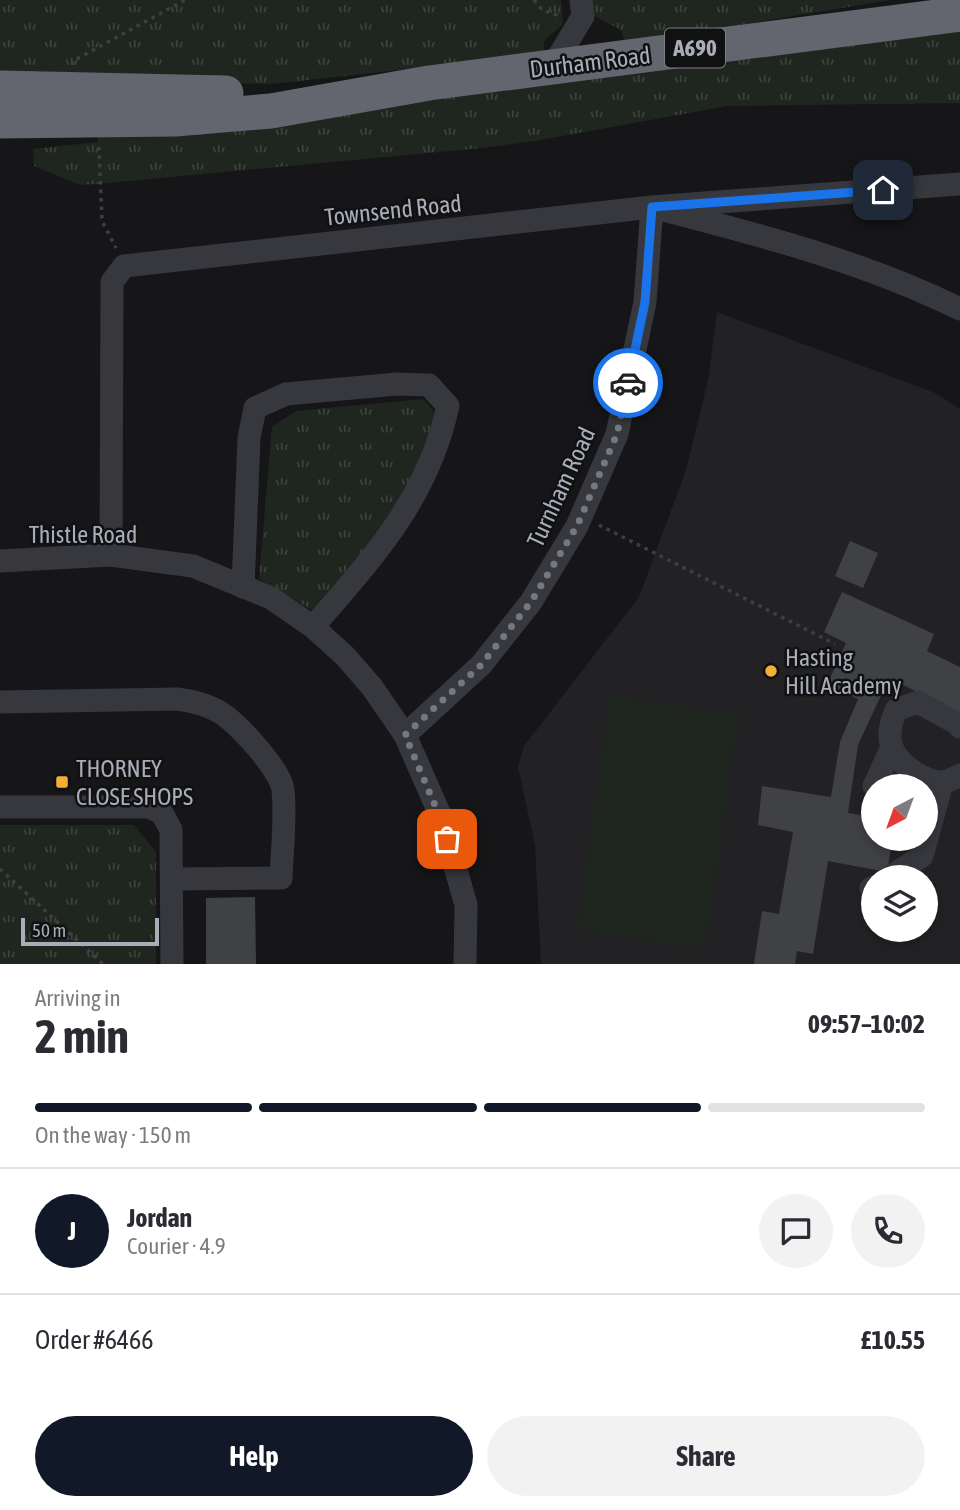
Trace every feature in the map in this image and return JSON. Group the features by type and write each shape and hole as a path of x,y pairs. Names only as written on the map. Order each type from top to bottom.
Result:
{"highway":[{"name":"Durham Road","path":"0,121 175,119 271,111 429,82 960,14"},
{"name":"Durham Road","path":"0,88 174,94 270,93 429,82"}],"street":[{"path":"553,66 582,8"},
{"name":"Townsend Road","path":"111,555 112,282 124,266 652,207 960,184"},
{"path":"652,207 776,239 923,291 960,309"},
{"name":"Turnham Road","path":"405,735 481,665 531,602 582,515 617,434 645,302 652,207"},
{"path":"243,587 249,438 255,408 286,394 397,384 429,385 448,406 441,438 415,496 383,545 313,626"},
{"name":"Thistle Road","path":"0,561 111,555 193,566 271,598 313,626 345,656 372,687 405,735 440,817 466,905 465,964"},
{"path":"0,702 177,699 199,702 221,712 268,760 283,788 281,878 172,878"},
{"path":"880,774 891,749 891,723 896,710 918,702 958,723 960,727"},
{"path":"891,749 899,762 924,778 951,779 922,856 908,865"},
{"path":"0,807 148,807 162,813 171,830 172,964"}],"path":[{"path":"534,0 542,10 558,16 582,8"},
{"path":"582,515 655,555 835,644"},
{"path":"0,869 103,964"}],"shaded area":[{"name":"Hasting Hill Academy","path":"717,312 933,392 960,409 960,964 541,964 535,846 518,767 524,746 639,597 686,470 708,380"}],"green space":[{"path":"0,0 561,0 563,24 544,41 544,54 272,84 0,80"},
{"path":"590,0 890,0 626,44 621,30 591,14"},
{"path":"960,27 960,103 727,106 482,148 96,184 80,185 34,166 33,149 98,142 98,132"},
{"path":"423,399 438,416 408,488 374,538 312,610 259,579 272,427 296,411"},
{"path":"610,696 738,714 705,948 577,930"},
{"path":"0,825 134,825 156,852 156,964 0,964"}],"building":[{"path":"850,541 878,553 863,588 835,576"},
{"path":"842,592 934,634 927,651 960,667 960,713 889,678 858,745 848,813 861,815 861,851 891,851 888,865 861,865 861,867 828,861 813,954 797,951 795,964 754,964 762,911 779,914 793,832 758,825 762,786 831,797 840,742 858,699 827,685 846,643 824,632"},
{"path":"255,897 256,964 206,964 206,898"}],"way so far":[{"path":"447,839 405,735 481,665 531,602 577,526 617,434 628,383"}],"place":[{"name":"Hasting Hill Academy","path":"771,671"},
{"name":"THORNEY CLOSE SHOPS","path":"62,782"}],"route":[{"path":"628,383 645,302 652,207 883,190"}]}
